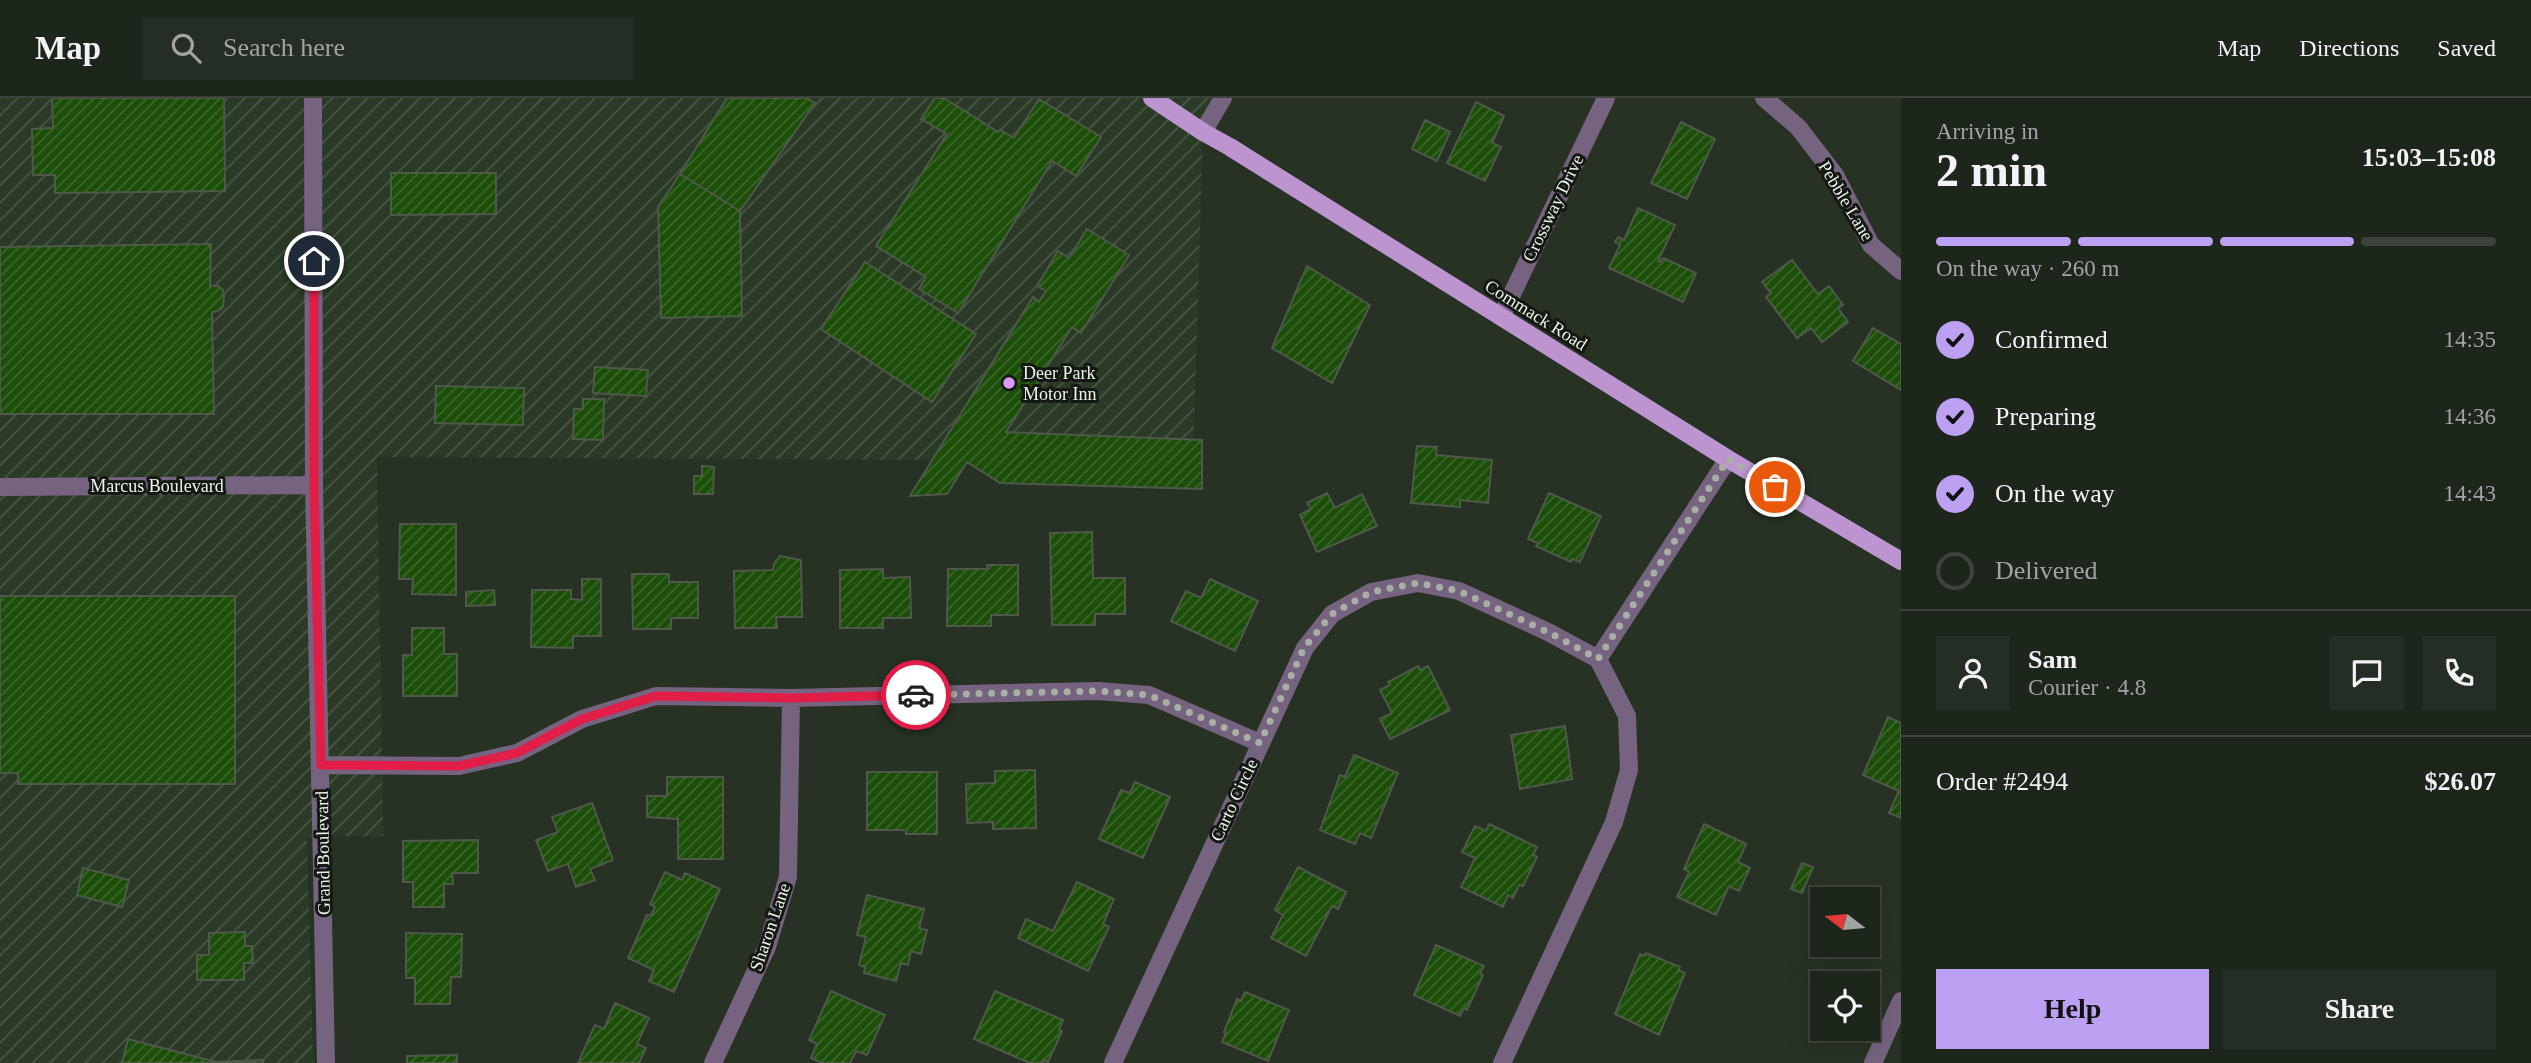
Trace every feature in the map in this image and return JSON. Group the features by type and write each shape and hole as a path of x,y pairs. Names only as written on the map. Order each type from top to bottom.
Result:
{"main road":[{"name":"Commack Road","path":"1152,98 1728,459 1901,561"}],"street":[{"name":"Grand Boulevard","path":"313,98 314,485 326,1063"},
{"path":"1203,132 1223,98"},
{"name":"Crossway Drive","path":"1501,317 1606,98"},
{"name":"Pebble Lane","path":"1764,98 1798,127 1835,175 1871,245 1901,271"},
{"path":"1502,1063 1614,822 1629,770 1627,716 1598,659 1728,459"},
{"name":"Marcus Boulevard","path":"0,487 314,485"},
{"name":"Carto Circle","path":"1113,1063 1304,648 1332,614 1371,592 1418,583 1459,591 1548,632 1598,659"},
{"path":"321,765 459,766 517,753 582,719 656,696 791,698 1098,691 1149,695 1260,743"},
{"name":"Sharon Lane","path":"713,1063 766,947 788,877 791,698"},
{"path":"1873,1063 1901,1002"}],"shaded area":[{"path":"0,98 1223,98 1203,132 1193,461 377,457 383,836 307,837 313,1063 0,1063"}],"building":[{"path":"52,98 224,98 225,191 55,193 55,175 33,175 32,129 53,128"},
{"path":"727,98 806,98 815,103 740,211 680,174"},
{"path":"935,98 944,98 998,132 1000,130 1014,138 1039,99 1101,137 1076,176 1052,161 958,313 919,289 926,277 876,246 947,134 921,119"},
{"path":"1476,102 1504,116 1492,143 1501,147 1485,181 1447,163"},
{"path":"1425,120 1450,132 1437,161 1412,149"},
{"path":"1681,122 1715,139 1687,199 1651,183"},
{"path":"391,173 496,173 496,214 391,215"},
{"path":"680,174 740,211 742,316 661,318 658,207"},
{"path":"1638,208 1675,225 1658,261 1663,258 1696,273 1683,302 1609,268 1620,245 1615,242 1618,237 1624,240"},
{"name":"Deer Park Motor Inn","path":"1087,229 1129,255 1081,333 1072,327 1006,432 1202,440 1202,489 1000,483 967,462 947,494 910,496 1033,297 1039,302 1046,291 1037,286 1058,251 1069,258"},
{"path":"211,244 210,286 218,286 223,290 224,296 223,307 212,312 214,414 0,414 0,247"},
{"path":"1792,260 1818,294 1829,286 1843,305 1838,308 1848,322 1822,342 1811,328 1797,338 1766,297 1771,293 1762,282"},
{"path":"865,262 976,334 932,402 821,329"},
{"path":"1307,266 1370,305 1332,383 1272,348"},
{"path":"1873,328 1901,344 1901,390 1853,361"},
{"path":"595,367 648,370 646,396 593,393"},
{"path":"436,386 524,388 523,425 435,423"},
{"path":"583,399 604,399 603,440 573,439 574,409 583,409"},
{"path":"1417,446 1437,447 1436,455 1492,460 1488,503 1460,500 1460,507 1411,503"},
{"path":"702,466 714,467 713,494 694,494 694,476 702,476"},
{"path":"1327,493 1335,508 1362,494 1377,526 1317,552 1300,515 1311,509 1307,503"},
{"path":"1549,493 1601,516 1580,562 1572,559 1571,562 1536,546 1538,543 1528,539"},
{"path":"400,524 456,524 456,595 412,594 413,579 399,579"},
{"path":"1092,532 1093,578 1125,578 1125,614 1095,614 1095,625 1052,625 1050,533"},
{"path":"780,556 801,560 802,617 776,617 777,628 735,628 734,571 773,570"},
{"path":"987,565 1018,565 1018,615 991,615 991,626 947,626 948,569 987,569"},
{"path":"883,569 883,578 910,577 911,618 883,618 883,628 840,628 840,570"},
{"path":"632,574 669,574 669,582 698,582 698,618 671,618 671,629 633,629"},
{"path":"582,579 601,579 601,636 573,636 573,648 531,647 532,590 571,590 571,599 582,600"},
{"path":"1210,579 1258,601 1235,651 1171,621 1186,591 1201,598"},
{"path":"494,590 495,605 466,606 466,592"},
{"path":"0,596 235,596 235,784 18,784 18,773 0,773"},
{"path":"412,628 444,628 444,654 457,654 457,696 403,696 403,655 412,655"},
{"path":"1418,666 1420,670 1428,666 1450,710 1390,739 1380,719 1392,713 1380,690 1390,685 1388,682"},
{"path":"1888,717 1901,723 1901,818 1889,813 1899,791 1863,775"},
{"path":"1565,726 1572,779 1520,789 1511,735"},
{"path":"1354,755 1398,773 1371,838 1360,833 1355,844 1320,830 1340,775 1345,777"},
{"path":"1035,770 1036,828 993,829 993,822 967,823 966,784 995,783 995,771"},
{"path":"867,772 937,772 937,834 906,834 906,830 867,830"},
{"path":"667,777 723,777 723,859 678,859 678,819 647,817 647,796 667,796"},
{"path":"1135,782 1170,797 1143,858 1099,839 1121,790 1130,793"},
{"path":"592,803 613,860 590,869 595,880 576,887 568,864 548,871 536,840 558,832 552,817"},
{"path":"1489,824 1537,847 1533,855 1537,857 1523,886 1519,885 1513,898 1508,895 1503,907 1461,887 1475,858 1462,852 1475,826 1486,831"},
{"path":"1704,824 1746,844 1738,862 1750,868 1739,891 1729,886 1716,915 1677,897 1689,872 1684,869"},
{"path":"478,840 478,873 452,873 453,884 444,884 444,907 413,907 413,882 403,882 403,841"},
{"path":"1802,863 1813,867 1802,893 1791,889"},
{"path":"1298,867 1346,892 1338,909 1332,906 1306,956 1271,938 1283,915 1275,910"},
{"path":"83,868 129,880 122,907 77,895"},
{"path":"665,872 682,880 685,873 720,889 674,992 649,981 654,970 628,958 647,915 651,915 655,907 650,904"},
{"path":"1077,882 1114,899 1103,924 1109,927 1088,971 1018,938 1026,919 1053,931"},
{"path":"867,895 924,909 919,928 927,930 921,954 911,951 908,965 901,963 896,981 864,973 865,967 859,965 866,937 857,935"},
{"path":"245,932 245,946 252,946 253,963 244,963 244,980 197,980 197,955 209,955 209,933"},
{"path":"406,933 462,934 461,977 451,977 450,1004 415,1004 415,978 406,978"},
{"path":"1436,945 1484,966 1480,974 1483,975 1467,1010 1464,1008 1460,1016 1414,995"},
{"path":"1646,953 1680,967 1678,970 1685,973 1659,1035 1615,1014 1640,954 1645,956"},
{"path":"831,991 885,1015 867,1055 856,1051 850,1063 822,1063 811,1058 817,1044 809,1040"},
{"path":"995,991 1063,1020 1059,1030 1062,1031 1048,1062 1043,1060 1043,1063 1030,1063 974,1039"},
{"path":"1245,992 1289,1010 1268,1061 1222,1042 1237,999 1241,1001"},
{"path":"615,1003 649,1018 637,1044 646,1048 639,1063 578,1063 595,1025 604,1029"},
{"path":"128,1039 216,1062 263,1060 263,1063 122,1063"},
{"path":"457,1055 457,1063 407,1063 407,1056"}],"way so far":[{"path":"916,695 1098,691 1149,695 1260,743 1304,648 1332,614 1371,592 1418,583 1459,591 1548,632 1598,659 1728,459 1775,487"}],"place":[{"name":"Deer Park Motor Inn","path":"1009,383"}],"route":[{"path":"314,261 314,485 321,765 459,766 517,753 582,719 656,696 791,698 916,695"}]}
